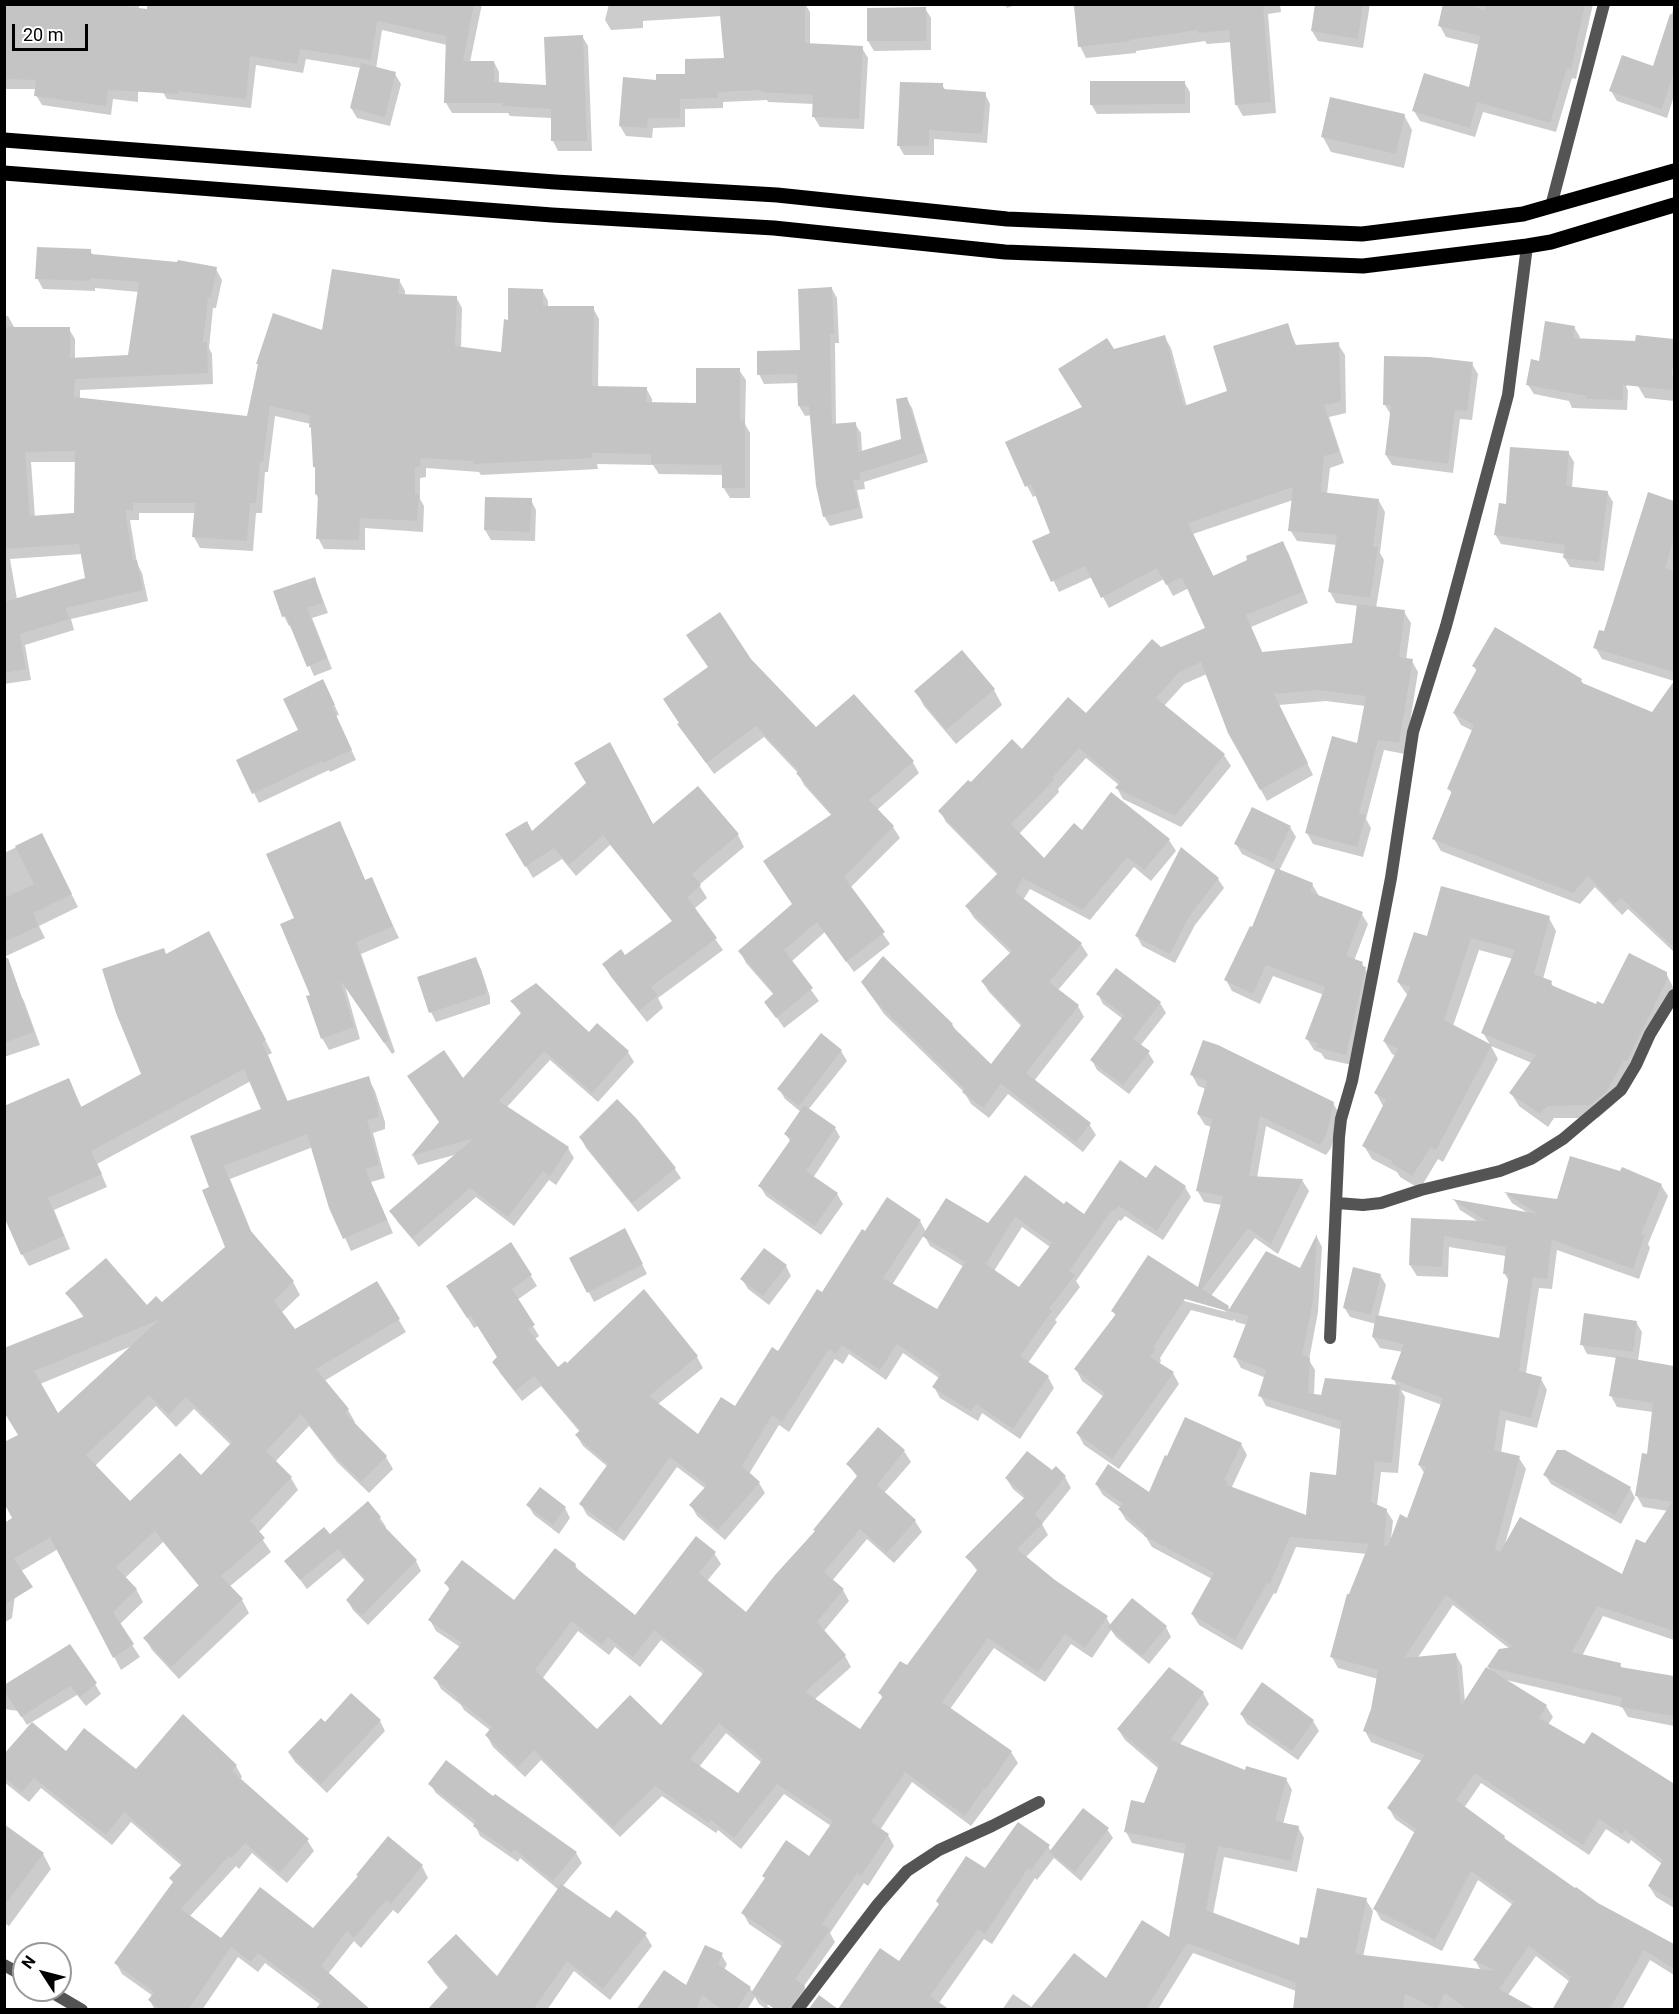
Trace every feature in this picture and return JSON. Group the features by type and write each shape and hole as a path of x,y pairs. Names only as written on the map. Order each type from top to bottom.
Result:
{"main road":[{"path":"4,140 555,182 777,195 1007,219 1362,234 1523,214 1674,171"},
{"path":"4,173 552,215 774,228 1017,252 1363,266 1551,242 1674,205"}],"street":[{"path":"1551,206 1604,4"},
{"path":"1330,1338 1341,1119 1352,1081 1391,878 1413,732 1446,626 1508,395 1527,246"},
{"path":"1337,1203 1363,1205 1381,1203 1421,1190 1500,1171 1531,1159 1563,1139 1621,1090 1636,1065 1650,1034 1674,995"},
{"path":"798,2010 878,1904 908,1871 939,1850 1039,1802"},
{"path":"68,2002 82,2010"}],"building":[{"path":"4,4 105,4 147,9 147,4 474,4 463,61 494,61 494,82 546,85 544,37 583,35 587,141 551,141 551,109 502,106 503,103 444,103 446,36 377,21 371,60 300,49 297,64 250,56 246,99 178,91 178,94 108,90 106,106 34,96 36,80 4,79"},
{"path":"719,4 805,4 805,43 863,46 859,119 812,117 813,95 761,92 761,90 718,92 718,98 680,99 680,118 648,118 647,128 619,126 623,77 656,80 656,74 685,74 685,59 724,58"},
{"path":"1085,4 1263,4 1271,102 1235,105 1229,30 1198,33 1198,30 1078,47 1074,6"},
{"path":"1315,4 1363,4 1358,39 1311,31"},
{"path":"1443,4 1463,4 1485,10 1486,4 1585,4 1571,69 1567,68 1550,123 1477,102 1470,128 1412,111 1424,73 1469,87 1480,36 1438,26"},
{"path":"926,7 926,41 867,41 867,8"},
{"path":"1670,14 1674,15 1674,71 1662,109 1609,91 1622,55 1653,66"},
{"path":"361,63 396,72 385,117 350,108"},
{"path":"1090,81 1185,81 1185,104 1090,105"},
{"path":"900,82 943,83 943,89 986,92 982,134 929,130 929,146 897,146"},
{"path":"1330,97 1405,114 1396,154 1321,137"},
{"path":"37,247 91,249 91,254 177,262 178,260 217,267 211,298 208,298 203,342 207,342 208,373 75,379 74,397 247,416 258,364 256,364 273,313 322,330 332,269 400,279 398,294 457,296 455,346 501,352 504,319 508,320 508,288 543,289 543,306 594,306 592,386 647,387 646,402 696,403 696,368 740,368 740,421 745,420 745,488 722,488 722,465 651,464 651,454 592,453 592,458 473,464 473,461 421,458 420,467 415,467 415,494 419,494 417,521 360,518 359,540 316,539 318,495 315,494 310,415 270,406 263,462 260,462 256,503 250,503 247,541 192,537 195,503 133,503 133,510 125,510 133,561 137,560 143,590 66,608 69,619 20,634 26,669 4,673 4,602 85,578 79,544 4,549 4,327 70,327 70,358 128,355 139,282 90,278 90,281 35,279","holes":["75,451 74,513 30,516 25,452"]},
{"path":"832,287 834,334 830,334 832,424 856,422 858,452 901,439 896,399 907,397 924,453 860,473 860,480 853,480 859,508 823,517 816,486 809,406 798,406 797,374 757,375 757,351 800,350 798,289"},
{"path":"1545,321 1575,326 1573,338 1635,341 1636,335 1674,339 1672,390 1623,385 1623,400 1586,399 1586,396 1526,385 1531,359 1539,361"},
{"path":"1288,323 1295,345 1339,342 1341,402 1324,405 1339,452 1324,456 1321,492 1379,499 1373,547 1378,547 1370,598 1328,592 1337,535 1288,531 1293,487 1188,523 1213,576 1247,560 1246,556 1283,541 1303,592 1246,615 1262,652 1352,643 1357,604 1405,610 1399,657 1413,659 1399,743 1378,740 1359,813 1366,815 1357,847 1305,833 1332,736 1357,743 1366,696 1319,690 1274,694 1308,763 1260,790 1228,733 1201,662 1178,673 1156,698 1225,754 1175,816 1115,788 1120,782 1079,748 1052,778 1054,780 1011,824 1044,858 1074,823 1082,830 1111,792 1170,839 1144,870 1127,857 1083,910 1023,878 1015,892 1082,943 1049,982 1079,1005 1026,1073 1091,1123 1076,1142 1001,1084 983,1108 962,1092 965,1089 876,1002 861,982 883,956 991,1064 1022,1024 981,981 1012,951 965,906 998,873 938,811 968,780 971,782 1012,739 1022,749 1068,697 1086,713 1152,639 1161,647 1205,628 1182,577 1166,585 1157,568 1101,598 1085,566 1051,582 1032,541 1050,533 1031,484 1025,487 1005,442 1082,407 1058,369 1107,338 1114,349 1165,335 1184,406 1227,391 1213,346"},
{"path":"1384,356 1429,357 1473,362 1467,411 1455,410 1448,464 1385,455 1391,405 1383,405"},
{"path":"1510,447 1569,451 1566,486 1608,491 1599,562 1563,558 1565,545 1494,535 1499,503 1506,504"},
{"path":"1648,492 1674,501 1674,538 1665,568 1674,571 1674,672 1593,648 1599,630 1604,631"},
{"path":"485,497 532,498 530,532 484,530"},
{"path":"315,577 323,603 307,608 327,658 307,667 286,616 282,617 273,591"},
{"path":"720,612 751,659 816,727 854,694 914,761 869,800 894,826 844,877 885,932 846,962 817,922 784,950 813,988 776,1018 764,1002 774,993 738,951 792,904 763,861 832,814 796,773 799,771 756,726 706,763 677,724 679,723 663,699 708,667 686,635"},
{"path":"1495,627 1582,679 1580,682 1652,712 1674,681 1674,948 1621,898 1614,904 1588,876 1573,893 1432,839 1452,791 1447,789 1474,725 1453,713 1477,669 1472,666"},
{"path":"962,650 995,689 946,730 914,691"},
{"path":"323,679 335,705 332,706 352,750 323,763 322,761 252,794 236,760 298,730 283,699"},
{"path":"610,742 653,824 698,786 739,834 692,874 701,885 687,897 717,938 651,987 658,995 639,1011 602,964 621,949 625,955 672,921 603,835 569,865 554,848 525,867 505,834 527,821 532,831 586,783 574,763"},
{"path":"1252,807 1291,826 1273,863 1234,844"},
{"path":"340,821 365,880 372,877 393,926 356,942 389,1040 384,1043 340,980 354,1027 321,1039 306,996 310,995 280,924 294,918 266,854"},
{"path":"42,833 72,894 33,913 39,926 4,942 4,898 34,884 15,846"},
{"path":"1181,847 1219,878 1190,915 1170,954 1135,936"},
{"path":"1276,868 1313,883 1310,892 1363,912 1346,956 1363,962 1361,966 1366,967 1346,1055 1316,1047 1318,1043 1305,1039 1325,987 1266,965 1253,994 1224,980 1250,926 1252,927"},
{"path":"1441,886 1550,916 1534,974 1552,981 1551,985 1596,1004 1597,1001 1603,1004 1629,953 1667,972 1667,980 1627,1061 1624,1060 1607,1091 1590,1105 1547,1106 1540,1114 1509,1093 1536,1055 1481,1033 1515,950 1471,938 1444,1020 1492,1045 1436,1150 1431,1147 1412,1176 1391,1163 1392,1161 1362,1146 1386,1100 1374,1093 1398,1049 1383,1041 1411,987 1397,982 1414,932 1427,936"},
{"path":"209,931 266,1040 262,1042 287,1101 369,1076 378,1108 378,1117 367,1120 379,1165 365,1169 387,1220 343,1239 329,1208 307,1134 224,1166 250,1230 294,1281 274,1301 295,1329 377,1281 400,1319 316,1369 349,1409 345,1413 387,1456 361,1482 328,1449 301,1414 266,1451 292,1477 250,1521 265,1538 221,1576 243,1599 171,1667 143,1638 199,1585 155,1531 116,1567 137,1589 113,1612 134,1644 113,1658 50,1537 14,1559 33,1587 4,1605 4,1523 12,1518 4,1503 4,1442 18,1435 4,1412 4,1348 85,1316 65,1293 106,1258 147,1305 156,1296 162,1302 225,1247 202,1190 209,1187 190,1136 261,1109 244,1069 91,1151 102,1174 48,1198 64,1236 21,1255 4,1217 4,1106 69,1078 81,1107 141,1074 116,1013 102,969 164,948 166,954","holes":["159,1320 58,1413 34,1371","149,1395 169,1415 186,1397 232,1442 201,1475 180,1453 130,1501 86,1455"]},
{"path":"476,957 486,986 486,994 429,1013 417,977"},
{"path":"4,958 8,958 34,1032 4,1043"},
{"path":"1116,968 1161,1002 1133,1039 1150,1051 1123,1085 1090,1060 1124,1015 1096,994"},
{"path":"536,983 589,1032 597,1023 629,1051 592,1093 544,1051 499,1101 569,1147 550,1176 543,1171 508,1217 470,1188 412,1238 389,1211 474,1138 411,1156 439,1122 407,1076 444,1050 463,1078 522,1012 510,1001"},
{"path":"821,1033 842,1050 799,1106 777,1089"},
{"path":"1203,1040 1218,1045 1334,1102 1326,1136 1320,1145 1260,1116 1249,1176 1303,1179 1271,1244 1248,1228 1202,1289 1229,1306 1227,1311 1185,1299 1153,1347 1156,1349 1150,1357 1174,1372 1112,1459 1076,1433 1105,1393 1074,1369 1116,1314 1111,1311 1148,1255 1198,1287 1223,1196 1196,1191 1212,1119 1197,1114 1207,1081 1190,1075"},
{"path":"617,1099 636,1118 676,1168 632,1203 579,1137"},
{"path":"804,1105 836,1127 806,1171 838,1193 815,1226 758,1186 791,1139 784,1134"},
{"path":"1570,1156 1620,1171 1622,1167 1662,1184 1641,1234 1645,1235 1633,1269 1552,1240 1547,1279 1533,1277 1519,1371 1542,1377 1531,1418 1500,1410 1494,1450 1520,1456 1495,1549 1500,1552 1520,1517 1622,1574 1636,1539 1645,1543 1672,1502 1635,1496 1642,1453 1647,1454 1653,1403 1609,1396 1616,1356 1674,1366 1674,1631 1597,1606 1572,1652 1621,1663 1620,1667 1674,1676 1674,1716 1620,1707 1622,1698 1487,1667 1499,1649 1513,1647 1446,1595 1404,1658 1456,1653 1461,1706 1486,1667 1547,1705 1539,1718 1584,1744 1592,1732 1673,1783 1674,1901 1648,1886 1663,1860 1625,1830 1622,1834 1599,1819 1583,1845 1475,1773 1456,1800 1505,1836 1504,1838 1575,1888 1674,1944 1674,1969 1644,1950 1609,2010 1552,2010 1571,1977 1529,1946 1499,1989 1537,2010 1468,2010 1445,1993 1437,2009 1405,1994 1403,2010 1293,2010 1296,1983 1187,1943 1145,2010 1029,2010 1074,1953 1106,1978 1142,1920 1169,1937 1186,1844 1124,1832 1131,1800 1144,1803 1159,1765 1117,1729 1169,1667 1204,1692 1170,1740 1245,1770 1246,1766 1287,1778 1275,1821 1299,1826 1291,1861 1218,1846 1206,1910 1299,1945 1300,1937 1307,1938 1317,1888 1367,1898 1355,1954 1496,1971 1473,1960 1514,1901 1471,1871 1435,1940 1373,1909 1416,1829 1387,1808 1425,1755 1363,1731 1371,1709 1378,1670 1330,1657 1347,1594 1349,1594 1369,1544 1290,1537 1270,1584 1267,1583 1235,1640 1191,1614 1214,1573 1144,1536 1145,1532 1118,1509 1123,1504 1095,1484 1108,1464 1149,1492 1185,1417 1242,1443 1224,1480 1228,1482 1227,1485 1306,1515 1310,1472 1336,1475 1341,1421 1258,1396 1266,1370 1233,1357 1249,1316 1228,1311 1266,1251 1300,1268 1317,1234 1313,1301 1302,1355 1310,1358 1308,1393 1321,1395 1325,1378 1400,1385 1392,1463 1375,1461 1371,1502 1387,1509 1384,1545 1388,1546 1400,1514 1407,1518 1426,1466 1418,1465 1443,1398 1391,1379 1404,1344 1372,1337 1376,1315 1499,1338 1509,1274 1503,1274 1506,1247 1444,1236 1442,1267 1409,1265 1411,1218 1486,1221 1452,1199 1538,1214 1504,1192 1557,1199"},
{"path":"1120,1160 1146,1178 1155,1165 1186,1186 1157,1231 1119,1206 1115,1211 1112,1210 1069,1271 1075,1275 1049,1309 1052,1311 1020,1356 1049,1376 1013,1429 976,1404 971,1411 932,1387 941,1374 897,1344 880,1370 842,1345 836,1354 829,1349 782,1422 772,1415 742,1466 760,1482 718,1530 689,1505 707,1485 670,1457 617,1532 579,1504 608,1464 575,1435 580,1430 534,1376 515,1391 492,1362 497,1357 471,1316 467,1318 446,1286 511,1242 532,1275 512,1289 535,1325 528,1329 558,1367 565,1361 567,1363 644,1289 698,1356 649,1396 698,1434 721,1397 735,1406 772,1347 778,1351 817,1289 822,1292 862,1229 865,1231 887,1197 921,1220 883,1278 937,1309 965,1262 922,1236 946,1198 988,1223 1025,1175 1064,1204 1066,1201 1084,1214","holes":["1015,1217 1052,1243 1019,1287 986,1264"]},
{"path":"625,1228 643,1264 587,1293 569,1258"},
{"path":"764,1248 787,1265 763,1296 740,1279"},
{"path":"1353,1267 1381,1274 1371,1315 1343,1308"},
{"path":"1584,1313 1637,1321 1633,1352 1580,1345"},
{"path":"878,1427 905,1450 877,1485 916,1520 887,1553 860,1529 824,1572 844,1589 817,1622 846,1655 805,1692 860,1729 883,1696 878,1693 900,1661 907,1665 978,1569 965,1557 1026,1496 1005,1478 1027,1451 1052,1470 1056,1466 1066,1476 1035,1514 1043,1523 1017,1549 1055,1580 1108,1616 1085,1648 1065,1634 1038,1672 988,1638 942,1702 1012,1751 965,1816 905,1772 871,1822 889,1834 861,1876 857,1873 822,1924 830,1930 795,1979 805,1986 789,2010 776,2010 751,1993 784,1942 741,1913 765,1878 762,1876 786,1840 809,1856 833,1821 777,1784 734,1838 711,1820 709,1823 655,1786 613,1827 534,1750 518,1767 485,1735 492,1727 433,1678 462,1643 428,1620 450,1588 444,1583 462,1560 514,1600 555,1548 635,1615 696,1536 716,1552 699,1573 746,1612 775,1575 815,1531 813,1530 858,1475 846,1464","holes":["572,1621 602,1645 608,1637 633,1657 654,1630 705,1671 661,1725 630,1695 597,1729 535,1670","719,1723 763,1759 738,1793 690,1759"]},
{"path":"1557,1450 1565,1450 1631,1487 1615,1515 1543,1475"},
{"path":"540,1487 566,1507 553,1525 526,1505"},
{"path":"368,1501 381,1517 378,1520 417,1560 362,1616 346,1600 365,1579 338,1549 300,1580 284,1561 324,1527 330,1534"},
{"path":"1132,1598 1167,1626 1142,1656 1108,1627"},
{"path":"70,1644 97,1683 80,1697 70,1686 21,1717 4,1690 4,1685"},
{"path":"1262,1682 1314,1720 1292,1751 1240,1714"},
{"path":"351,1693 381,1720 321,1784 288,1752 321,1718 325,1722"},
{"path":"183,1714 237,1765 232,1771 309,1839 280,1873 245,1843 232,1858 229,1856 181,1909 221,1938 260,1887 313,1928 358,1876 356,1875 388,1836 423,1865 391,1904 386,1900 354,1938 347,1931 321,1966 371,2010 315,2010 322,2001 258,1953 251,1962 231,1947 188,2010 161,2010 148,2000 154,1992 114,1963 173,1882 169,1878 183,1863 124,1812 106,1835 34,1778 22,1792 4,1777 4,1754 32,1722 66,1751 84,1728 136,1769"},
{"path":"446,1760 493,1796 495,1794 577,1852 553,1881 514,1849 512,1853 473,1826 476,1821 428,1784"},
{"path":"1083,1808 1109,1828 1075,1872 1049,1852"},
{"path":"1018,1822 1050,1845 1031,1870 1028,1868 985,1934 978,1929 930,1996 950,2010 808,2010 819,1995 838,2009 880,1948 899,1961 939,1904 936,1901 966,1856 985,1868"},
{"path":"4,1824 44,1853 4,1906"},
{"path":"561,1884 610,1918 616,1910 647,1933 603,1989 567,1961 533,2010 427,2010 449,1986 427,1962 456,1934 497,1976"},
{"path":"705,1945 723,1953 718,1964 751,1987 736,2010 723,2010 702,1995 696,2010 682,2007 680,2010 636,2010 664,1970 686,1985"}]}
